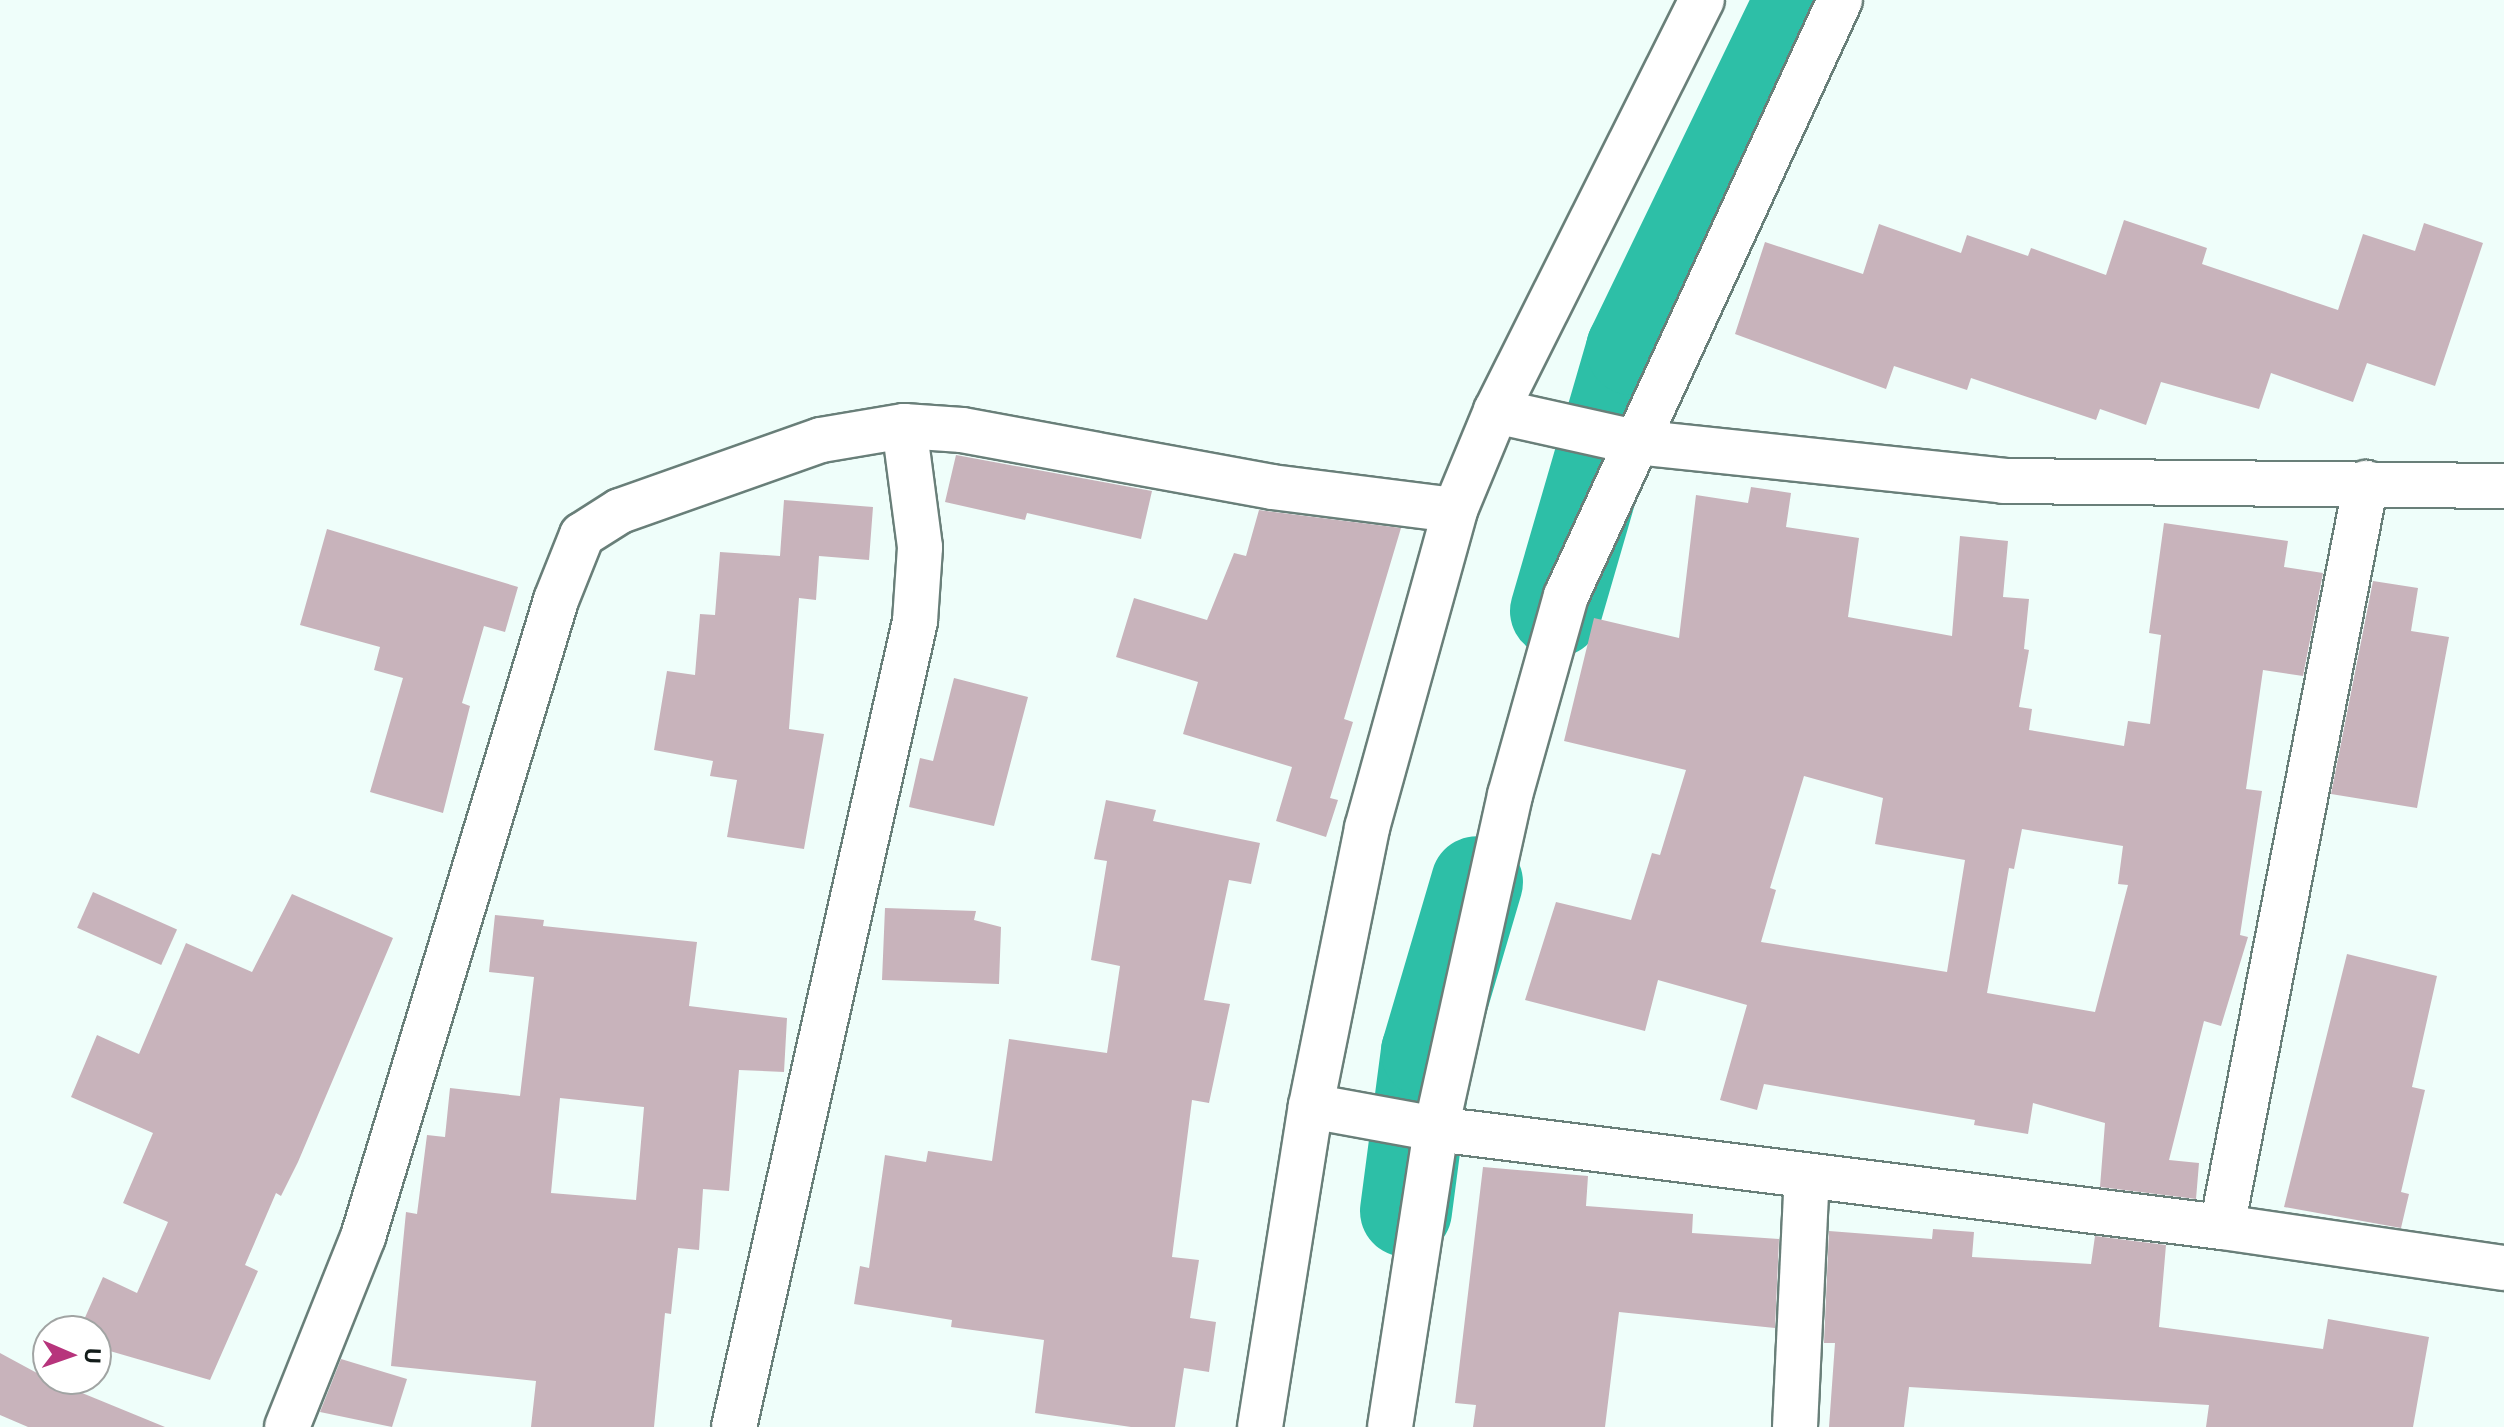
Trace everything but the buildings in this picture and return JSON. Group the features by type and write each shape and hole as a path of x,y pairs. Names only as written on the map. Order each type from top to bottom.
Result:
{"street":[{"path":"1260,1427 1329,1111 1367,828 1455,510 1514,416 1702,0"},
{"path":"1390,1427 1429,1128 1510,795 1566,596 1622,439 1840,0"},
{"path":"1514,416 1622,439 2003,481 2504,486"},
{"path":"287,1427 363,1237 556,600 582,535 620,511 821,440 904,426 962,430 1272,487 1455,510"},
{"path":"734,1427 915,621 920,547 904,426"},
{"path":"2222,1227 2366,483"},
{"path":"1329,1111 1429,1128 2222,1227 2504,1268"},
{"path":"1795,1427 1807,1176"}],"waterway":[{"path":"1556,611 1632,349 1801,0"},
{"path":"1406,1211 1427,1052 1477,882"}]}
